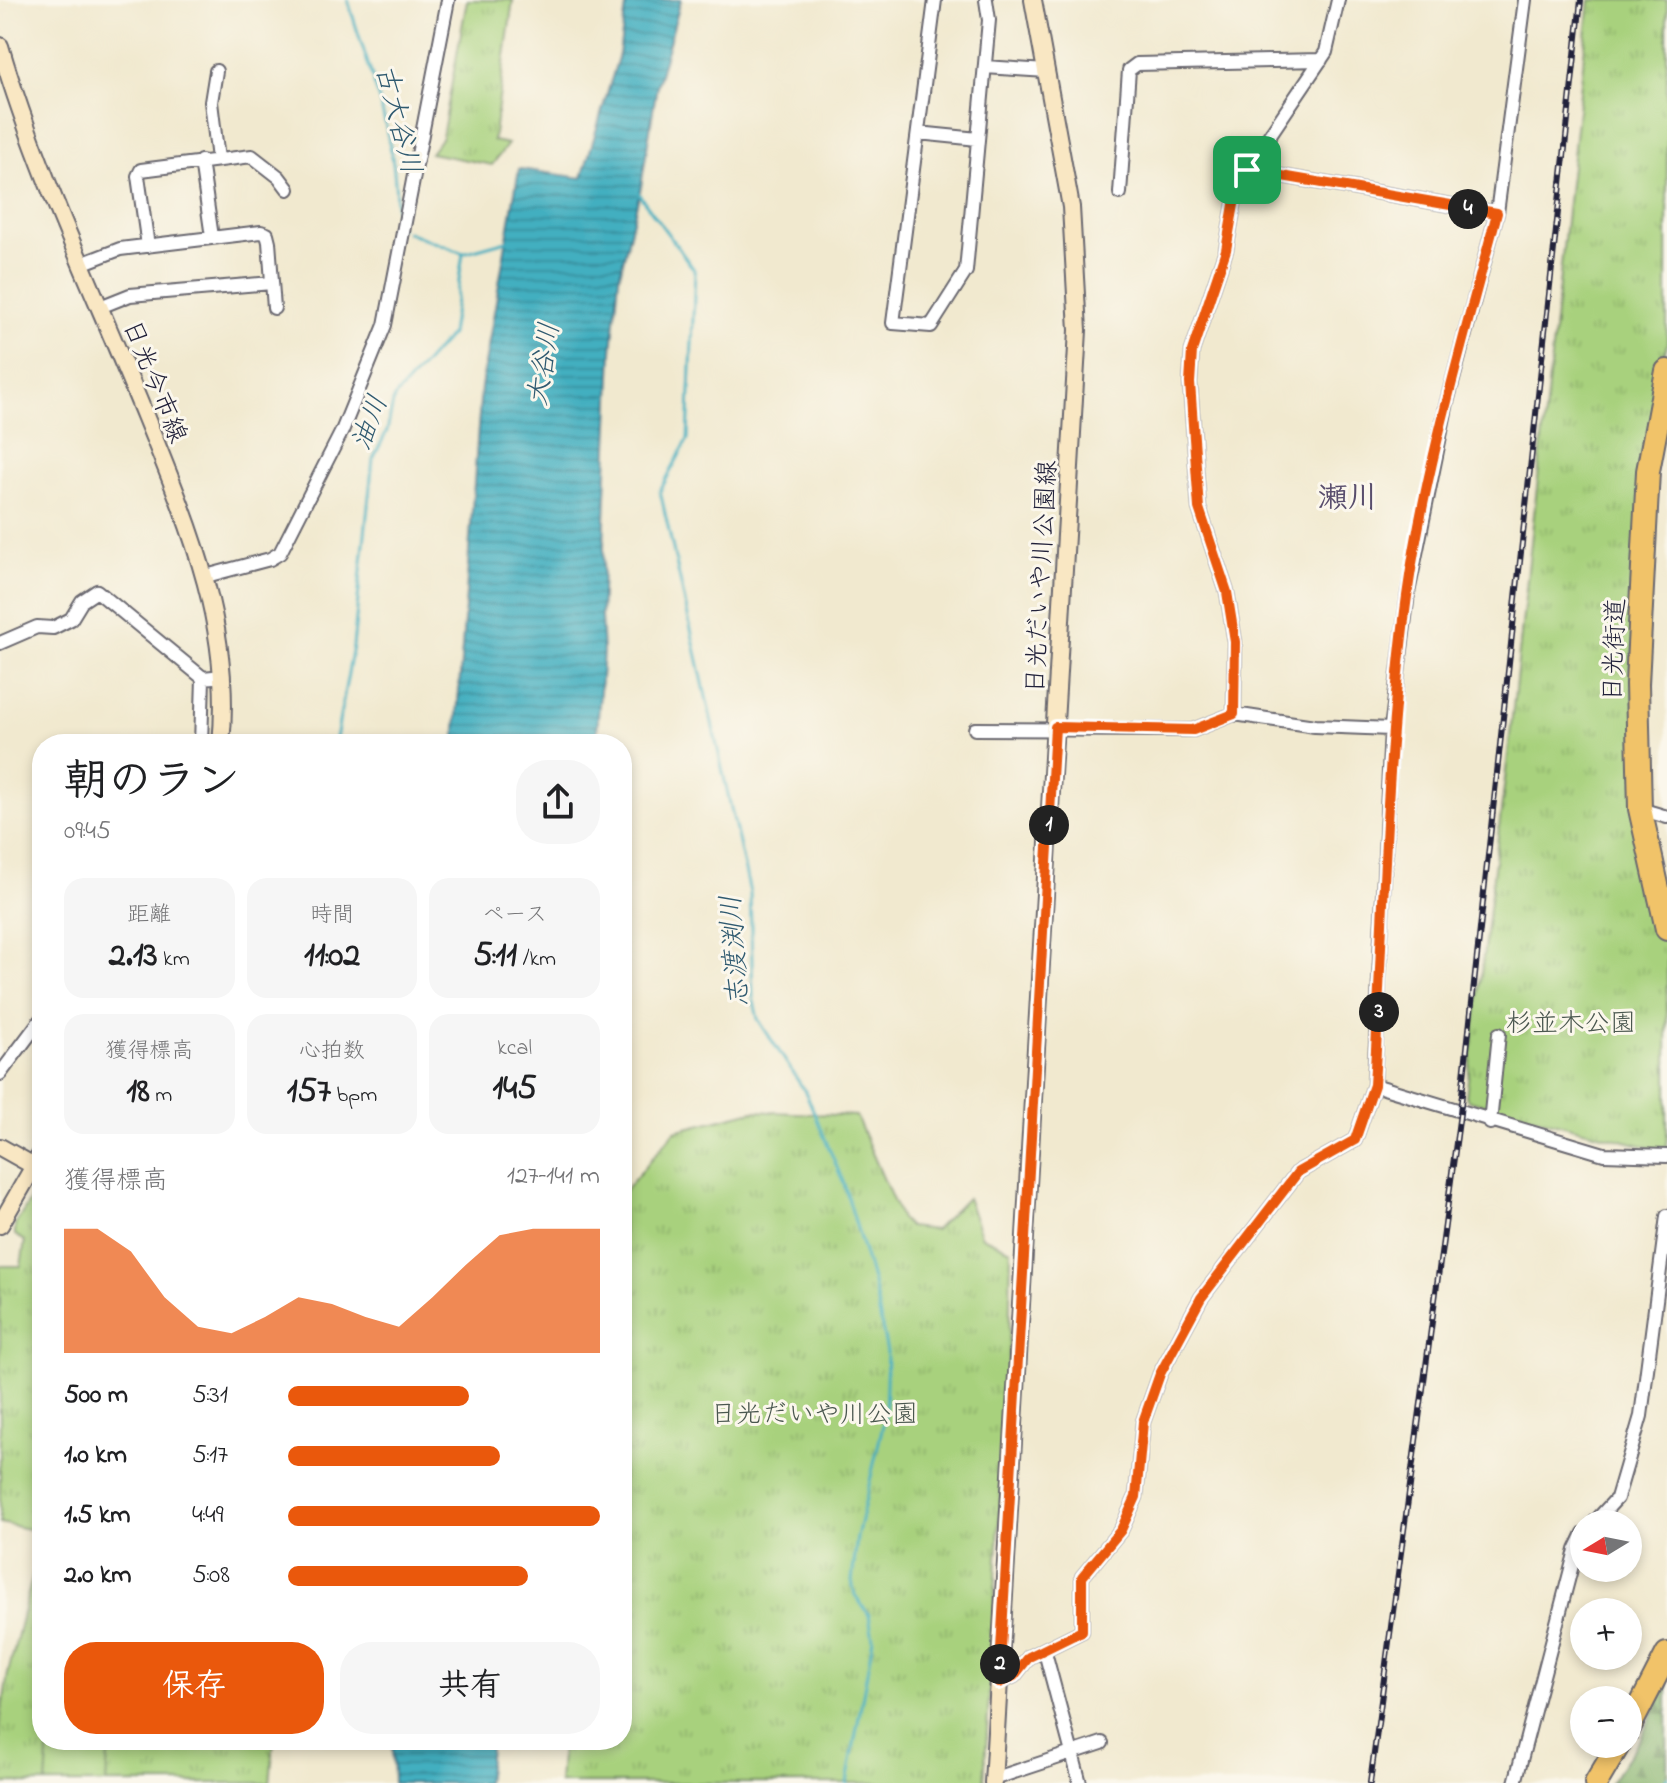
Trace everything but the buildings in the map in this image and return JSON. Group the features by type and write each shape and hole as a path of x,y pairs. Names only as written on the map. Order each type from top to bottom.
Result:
{"highway":[{"name":"日光街道","path":"1666,377 1648,471 1637,684 1640,809 1667,929"},
{"path":"1642,1703 1667,1654"},
{"path":"1596,1783 1611,1758"}],"main road":[{"name":"日光だいや川公園線","path":"997,1782 999,1683 1077,306 1071,207 1033,0"},
{"name":"日光今市線","path":"0,46 23,118 206,576 223,676 221,734"},
{"path":"0,1147 32,1157"},
{"path":"0,1225 32,1169"}],"street":[{"path":"206,576 270,559 280,553 330,456 385,325 448,0"},
{"path":"935,0 893,323 931,326 966,271 989,20 986,0"},
{"path":"1234,714 1235,642 1227,592 1199,508 1190,383 1192,351 1226,250 1238,182 1326,52 1338,0"},
{"path":"999,1683 1014,1676 1029,1657 1045,1652 1082,1631 1082,1577 1121,1530 1136,1497 1143,1422 1160,1374 1201,1298 1298,1172 1355,1140 1374,1085 1391,729 1408,593 1447,402 1497,213 1525,0"},
{"path":"1120,193 1129,70 1137,64 1321,60"},
{"path":"985,67 1047,71"},
{"path":"216,71 211,102 218,159"},
{"path":"918,133 978,139"},
{"path":"148,246 138,176 141,170 252,156 279,177 288,189"},
{"path":"201,161 212,237"},
{"path":"1247,170 1497,213"},
{"path":"81,264 120,249 212,237 267,234 274,308"},
{"path":"100,307 130,295 272,283"},
{"path":"0,643 37,627 53,628 71,619 82,601 97,591 203,678 223,676"},
{"path":"201,734 203,678"},
{"path":"975,729 1193,730 1234,714 1315,726 1391,729"},
{"path":"1640,809 1667,817"},
{"path":"0,1074 32,1031"},
{"path":"1490,1123 1499,1034"},
{"path":"1374,1085 1490,1123 1604,1154 1667,1156"},
{"path":"1606,1510 1617,1498 1641,1416 1667,1216"},
{"path":"1515,1783 1570,1573"},
{"path":"1045,1652 1080,1783"},
{"path":"997,1782 1102,1743"}],"green space":[{"path":"467,0 513,0 493,141 508,144 492,165 430,153 442,137"},
{"name":"杉並木公園","path":"1590,0 1667,0 1667,344 1662,362 1631,670 1657,905 1667,940 1667,1152 1468,1100 1466,1096 1507,763"},
{"name":"日光だいや川公園","path":"753,1111 856,1116 901,1219 909,1227 935,1230 967,1198 982,1237 1011,1250 1009,1352 984,1783 559,1783 561,1750 632,1750 632,1182 675,1131"},
{"path":"32,1197 32,1530 0,1523 0,1266 21,1266 25,1241 15,1235 15,1225"},
{"path":"32,1578 32,1750 273,1750 270,1783 0,1783 0,1724 8,1673"},
{"path":"1667,1683 1667,1783 1610,1783 1627,1758 1642,1758 1642,1736"},
{"path":"48,1750 108,1750 106,1783 46,1783"}],"water":[{"name":"大谷川","path":"627,0 681,0 657,85 641,187 619,278 612,351 601,617 603,652 597,734 456,734 481,387 519,169 582,178 619,54"},
{"path":"392,1750 490,1750 486,1783 393,1783"}],"waterway":[{"name":"古大谷川","path":"348,0 389,139 396,195 395,224 401,228"},
{"name":"志渡渕川","path":"638,193 695,271 688,439 660,491 750,893 753,997 758,1019 806,1093 844,1184 873,1283 887,1352 885,1416 857,1537 852,1581 855,1595 869,1615 873,1639 847,1783"},
{"name":"古大谷川","path":"407,232 463,253"},
{"name":"油川","path":"463,253 510,240"},
{"name":"油川","path":"337,734 353,646 373,459 387,431 394,398 451,334 463,253"},
{"path":"1664,1783 1667,1777"}],"railway":[{"path":"1370,1783 1460,1113 1581,0"}],"district":[{"name":"瀬川","path":"1348,497"}],"route":[{"path":"1247,170 1497,213 1447,402 1408,593 1391,729 1374,1085 1355,1140 1298,1172 1201,1298 1160,1374 1143,1422 1136,1497 1121,1530 1082,1577 1082,1631 1045,1652 1029,1657 1014,1676 999,1683 1055,727 1193,730 1234,714 1235,642 1227,592 1199,508 1190,383 1192,351 1226,250 1238,182 1247,170"}]}
